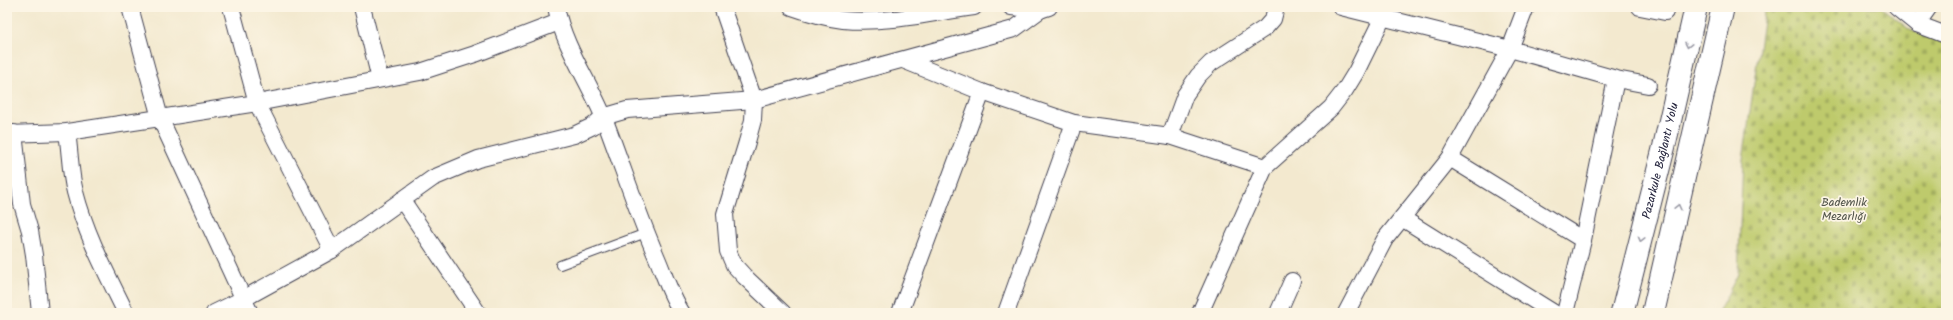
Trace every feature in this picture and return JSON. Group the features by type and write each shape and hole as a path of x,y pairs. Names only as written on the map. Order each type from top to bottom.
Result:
{"main road":[{"name":"Pazarkule Bağlantı Yolu","path":"1622,313 1664,147 1696,7"},
{"path":"1652,313 1723,7"}],"street":[{"path":"130,7 160,118 246,306"},
{"path":"231,7 257,103 332,250"},
{"path":"362,7 380,79"},
{"path":"722,7 754,100 753,120 726,214 728,251 734,265 783,313"},
{"path":"792,7 815,15 842,20 872,21 974,7"},
{"path":"1011,7 1044,9"},
{"path":"1170,136 1186,95 1198,76 1211,63 1265,28 1273,19 1276,7"},
{"path":"1341,7 1383,16 1510,49 1616,79 1648,85"},
{"path":"1346,313 1385,239 1450,158 1510,49 1526,7"},
{"path":"1640,7 1665,12"},
{"path":"1896,7 1917,24 1946,35"},
{"path":"1917,24 1929,7"},
{"path":"214,313 246,306 332,250 433,178 478,158 574,135 593,126 603,117 627,110 754,100 1014,29 1044,9"},
{"path":"40,313 34,255 30,231 22,204 11,134 67,132 160,118 257,103 420,72 447,64 557,15 570,49 603,117 646,233 675,302 682,313"},
{"path":"1200,313 1265,167 1331,108 1345,90 1356,72 1383,16"},
{"path":"903,60 982,92 1074,123 1170,136 1265,167"},
{"path":"1565,313 1583,240 1616,79"},
{"path":"900,313 982,92"},
{"path":"1006,313 1074,123"},
{"path":"67,132 75,191 86,225 101,262 126,313"},
{"path":"1450,158 1583,240"},
{"path":"402,200 473,311"},
{"path":"1402,218 1554,313"},
{"path":"1278,313 1292,281"}],"lane":[{"path":"560,264 646,233"}],"green space":[{"name":"Bademlik Mezarlığı","path":"1765,7 1881,7 1910,30 1946,44 1946,313 1718,313 1738,274 1743,160"}]}
